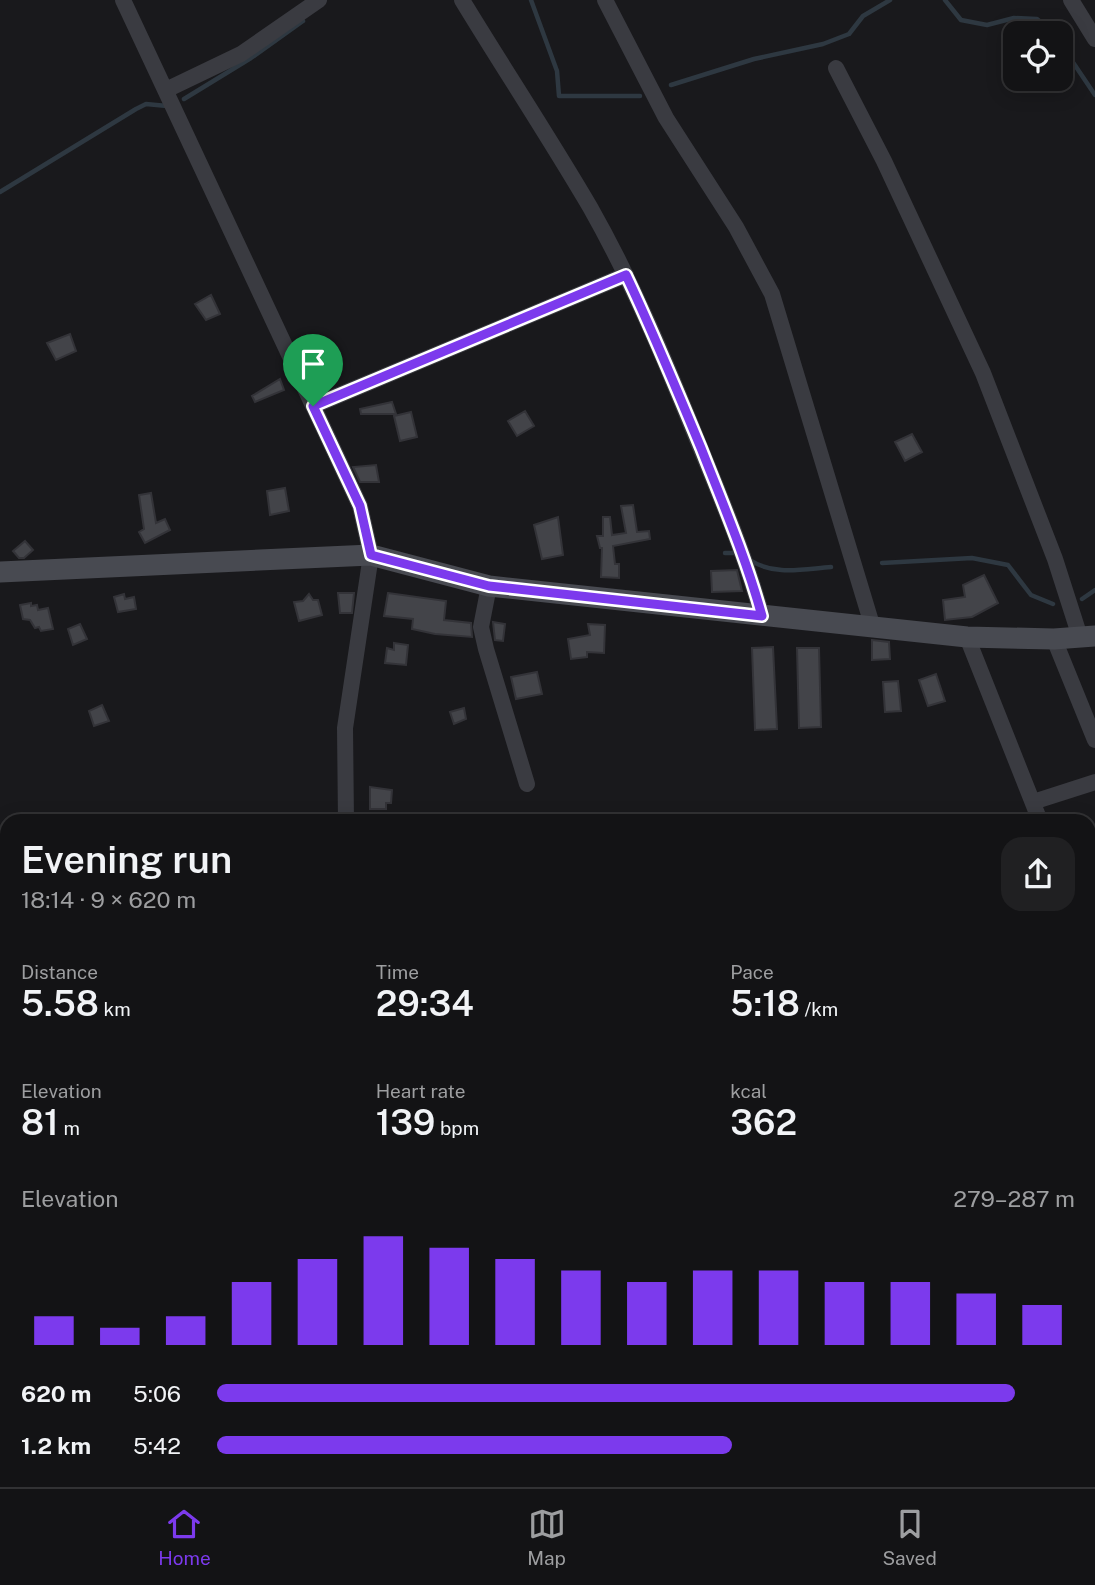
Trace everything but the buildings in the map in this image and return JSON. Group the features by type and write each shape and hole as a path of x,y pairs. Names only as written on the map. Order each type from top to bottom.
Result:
{"street":[{"path":"123,0 360,506 371,555 345,727 346,814"},
{"path":"166,90 241,54 319,0"},
{"path":"462,0 590,207 626,275 655,335 728,515 752,579 762,616"},
{"path":"605,0 666,118 736,227 772,294 873,628"},
{"path":"1071,0 1095,39"},
{"path":"0,572 371,555 489,586 967,637 1054,639 1088,636 983,373 884,162 836,68"},
{"path":"313,406 626,275"},
{"path":"489,586 481,627 527,784"},
{"path":"967,637 1037,814"},
{"path":"1054,639 1095,740"},
{"path":"1033,802 1095,782"}],"waterway":[{"path":"531,0 557,71 559,96 640,96"},
{"path":"671,85 754,59 823,44 849,34 863,16 890,0"},
{"path":"945,0 961,20 987,25 1014,18 1039,21"},
{"path":"184,99 251,58 303,21"},
{"path":"1073,62 1095,95"},
{"path":"0,192 136,109 146,104 167,106"},
{"path":"725,553 736,553"},
{"path":"882,563 972,558 1008,565 1031,595 1053,604"},
{"path":"750,560 779,570 831,567"},
{"path":"1082,599 1095,590"}],"route":[{"path":"626,275 655,335 728,515 752,579 762,616 489,586 371,555 360,506 313,406 626,275"}]}
